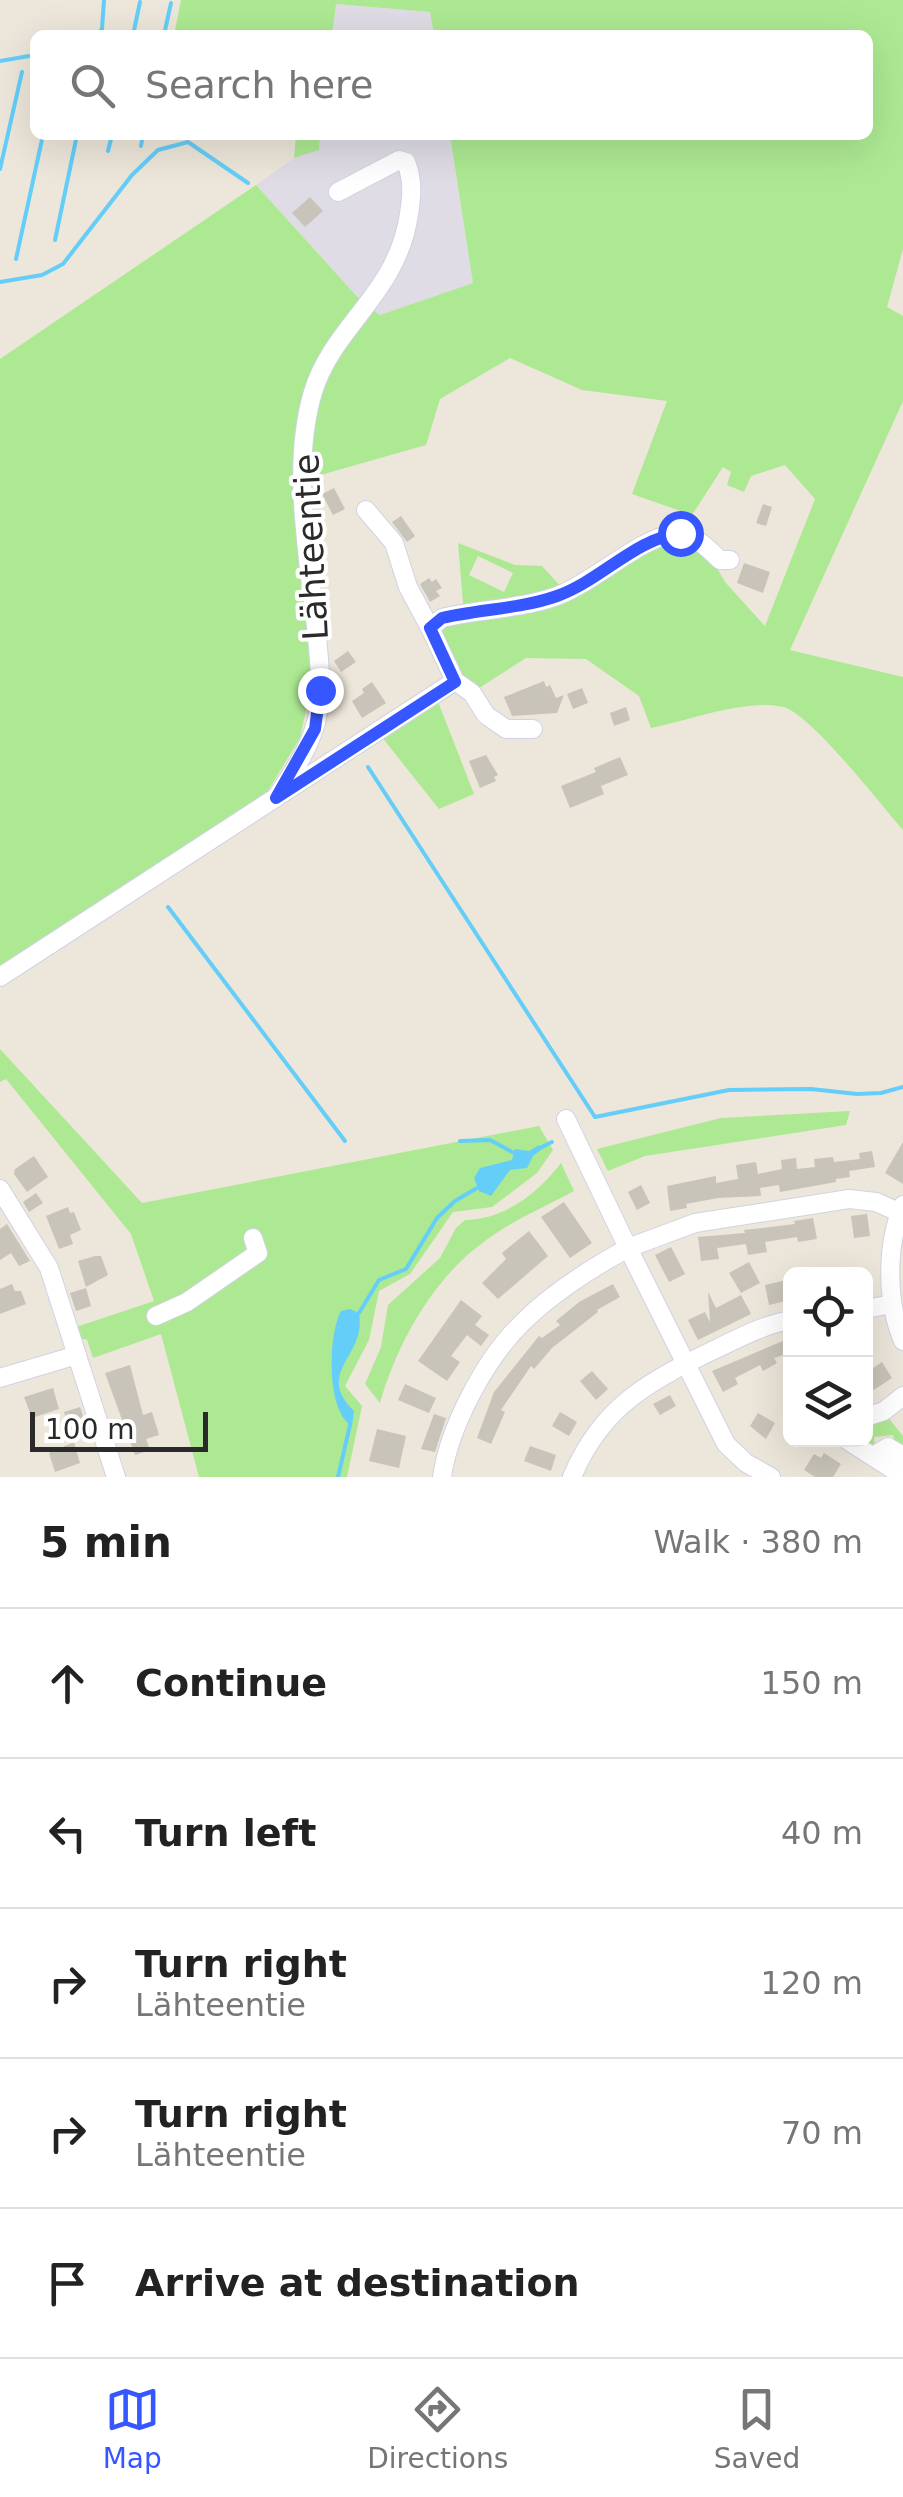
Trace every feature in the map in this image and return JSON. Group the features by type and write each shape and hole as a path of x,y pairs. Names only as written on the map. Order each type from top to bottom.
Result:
{"street":[{"name":"Lähteentie","path":"276,798 315,729 320,690 304,480 305,430 314,390 327,363 394,267 406,232 412,192 410,171 406,162 399,160 338,192"},
{"path":"366,510 394,543 408,588 455,682 472,693 486,714 506,729 533,729"},
{"path":"430,628 442,618 557,596 591,580 660,536 680,533 704,544 720,560 730,560"},
{"name":"Lähteentie","path":"0,976 455,682"},
{"path":"566,1119 726,1444 746,1463 770,1477"},
{"path":"0,1189 49,1268 116,1477"},
{"path":"442,1477 445,1458 468,1398 518,1326 590,1269 628,1248 695,1223 849,1200 876,1202 902,1210 893,1246 892,1304 903,1341"},
{"path":"156,1316 187,1302 258,1253 253,1238"},
{"path":"873,1307 892,1304"},
{"path":"572,1477 596,1430 628,1397 687,1363 768,1324 783,1321"},
{"path":"0,1378 77,1355"},
{"path":"873,1415 903,1396"},
{"path":"858,1447 903,1476"},
{"path":"873,1456 888,1447 903,1456"}],"shaded area":[{"path":"335,4 430,12 433,30 332,30"},
{"path":"319,140 451,140 473,283 380,315 361,301 256,185 294,158 318,150"}],"green space":[{"path":"181,0 903,0 903,249 887,307 903,316 903,401 790,650 903,677 903,830 827,742 783,707 735,708 651,728 639,696 586,659 526,658 476,690 458,679 434,629 464,615 458,543 515,565 542,566 563,589 659,534 708,552 725,582 765,626 815,499 785,465 751,476 744,492 727,485 731,472 723,467 692,515 632,494 667,401 582,390 510,358 440,399 426,445 296,482 312,682 300,738 266,794 0,968 0,359 256,185 361,301 380,315 473,283 451,140 873,140 873,30 433,30 430,12 336,4 333,30 175,30","holes":["478,556 513,573 504,592 469,575"]},
{"path":"296,140 320,140 319,150 294,158"},
{"path":"437,699 474,794 439,809 381,736"},
{"path":"0,1049 142,1203 539,1126 553,1150 537,1173 492,1207 453,1212 410,1274 379,1291 369,1340 345,1386 362,1406 347,1477 199,1477 161,1334 93,1358 87,1340 76,1337 73,1328 154,1301 131,1234 6,1079 0,1082"},
{"path":"850,1111 846,1125 645,1156 608,1171 597,1149 721,1118"},
{"path":"561,1163 574,1191 495,1234 449,1273 407,1335 380,1403 365,1384 381,1347 388,1305 440,1258 456,1228 465,1220 493,1215 519,1203"},
{"path":"885,1414 903,1436 903,1444 896,1445 893,1435 874,1437 873,1447 873,1418"}],"water":[{"path":"539,1145 541,1150 527,1168 510,1170 491,1196 479,1191 474,1178 480,1168 512,1160 515,1149 529,1151"},
{"path":"341,1311 359,1313 359,1328 339,1385 354,1411 352,1426 337,1405 332,1372 337,1322"}],"building":[{"path":"310,197 323,211 305,227 292,213"},
{"path":"334,488 345,509 333,515 322,494"},
{"path":"763,504 772,507 766,526 756,523"},
{"path":"401,516 415,536 407,542 392,522"},
{"path":"744,563 770,572 763,593 737,583"},
{"path":"429,578 432,582 436,579 442,588 436,591 440,596 430,602 420,584"},
{"path":"348,651 356,662 341,672 334,661"},
{"path":"544,681 556,698 564,695 557,713 512,716 504,697"},
{"path":"372,682 386,703 362,718 352,701"},
{"path":"582,688 588,703 573,709 567,694"},
{"path":"626,707 630,720 614,726 610,713"},
{"path":"486,755 498,775 494,777 496,781 480,788 469,761"},
{"path":"620,757 628,775 601,786 604,794 570,808 561,786"},
{"path":"903,1142 903,1184 885,1173"},
{"path":"872,1151 875,1167 849,1171 850,1177 836,1182 780,1192 779,1185 760,1188 761,1196 718,1198 670,1211 667,1186 716,1176 716,1183 738,1179 736,1165 756,1162 758,1174 782,1169 781,1160 796,1158 797,1169 815,1167 814,1159 860,1159 859,1153"},
{"path":"34,1156 48,1177 27,1192 14,1174 15,1169"},
{"path":"641,1185 650,1203 637,1210 628,1192"},
{"path":"36,1193 43,1203 29,1212 23,1202"},
{"path":"564,1202 592,1243 570,1258 541,1217"},
{"path":"68,1207 81,1230 70,1235 73,1244 59,1249 46,1216"},
{"path":"867,1214 870,1236 854,1238 851,1216"},
{"path":"813,1218 817,1239 798,1242 797,1237 765,1242 767,1252 748,1255 746,1244 717,1248 719,1259 701,1261 698,1237 745,1233 744,1230"},
{"path":"7,1224 30,1261 19,1266 11,1253 0,1260 0,1229"},
{"path":"529,1231 548,1256 498,1299 482,1283 506,1259 502,1253"},
{"path":"671,1247 685,1274 669,1282 655,1255"},
{"path":"101,1256 108,1275 86,1287 78,1261"},
{"path":"749,1262 760,1283 741,1293 729,1273"},
{"path":"783,1281 783,1302 769,1305 765,1285"},
{"path":"12,1284 15,1291 21,1291 26,1304 0,1314 0,1289"},
{"path":"613,1284 620,1297 597,1310 552,1348 534,1369 531,1366 501,1410 505,1412 491,1444 477,1438 494,1392 539,1336 542,1338 560,1325 556,1321 579,1302"},
{"path":"86,1288 91,1306 76,1311 70,1293"},
{"path":"708,1292 716,1308 741,1295 751,1314 698,1340 688,1320 705,1312 710,1322"},
{"path":"461,1300 482,1316 475,1325 489,1335 481,1346 467,1335 451,1356 460,1362 447,1381 418,1361"},
{"path":"783,1341 783,1355 774,1358 777,1363 763,1371 760,1365 735,1378 738,1384 723,1392 712,1371"},
{"path":"882,1362 892,1378 873,1390 873,1368"},
{"path":"130,1365 143,1415 152,1412 159,1435 146,1439 150,1450 135,1455 105,1373"},
{"path":"592,1371 608,1389 596,1400 580,1381"},
{"path":"405,1384 436,1398 429,1413 398,1400"},
{"path":"53,1388 59,1409 32,1418 24,1397"},
{"path":"670,1395 676,1406 660,1415 653,1404"},
{"path":"80,1407 86,1425 70,1430 64,1412"},
{"path":"560,1412 577,1422 569,1436 552,1426"},
{"path":"758,1413 775,1423 766,1439 750,1426"},
{"path":"434,1414 446,1418 435,1452 421,1449"},
{"path":"377,1429 406,1436 399,1468 369,1461"},
{"path":"74,1442 80,1463 55,1472 49,1453"},
{"path":"530,1446 556,1455 551,1471 524,1461"},
{"path":"824,1453 841,1464 833,1477 815,1477 804,1470 814,1454 821,1458"}],"waterway":[{"path":"101,30 104,0"},
{"path":"134,30 140,2"},
{"path":"165,30 171,3"},
{"path":"0,61 30,56"},
{"path":"0,169 22,72"},
{"path":"16,259 42,140"},
{"path":"55,240 76,140"},
{"path":"108,151 111,140"},
{"path":"141,146 142,140"},
{"path":"0,282 42,275 63,264 132,175 158,150 188,142 248,183"},
{"path":"368,767 595,1117 729,1090 811,1089 857,1094 903,1087"},
{"path":"168,907 345,1141"},
{"path":"460,1141 490,1140 514,1153"},
{"path":"540,1148 552,1142"},
{"path":"359,1313 379,1280 406,1269 437,1218 477,1188"},
{"path":"338,1477 350,1425"}],"route":[{"path":"320,690 315,729 276,798 455,682 430,628 442,618 557,596 591,580 660,536 680,533"}]}
